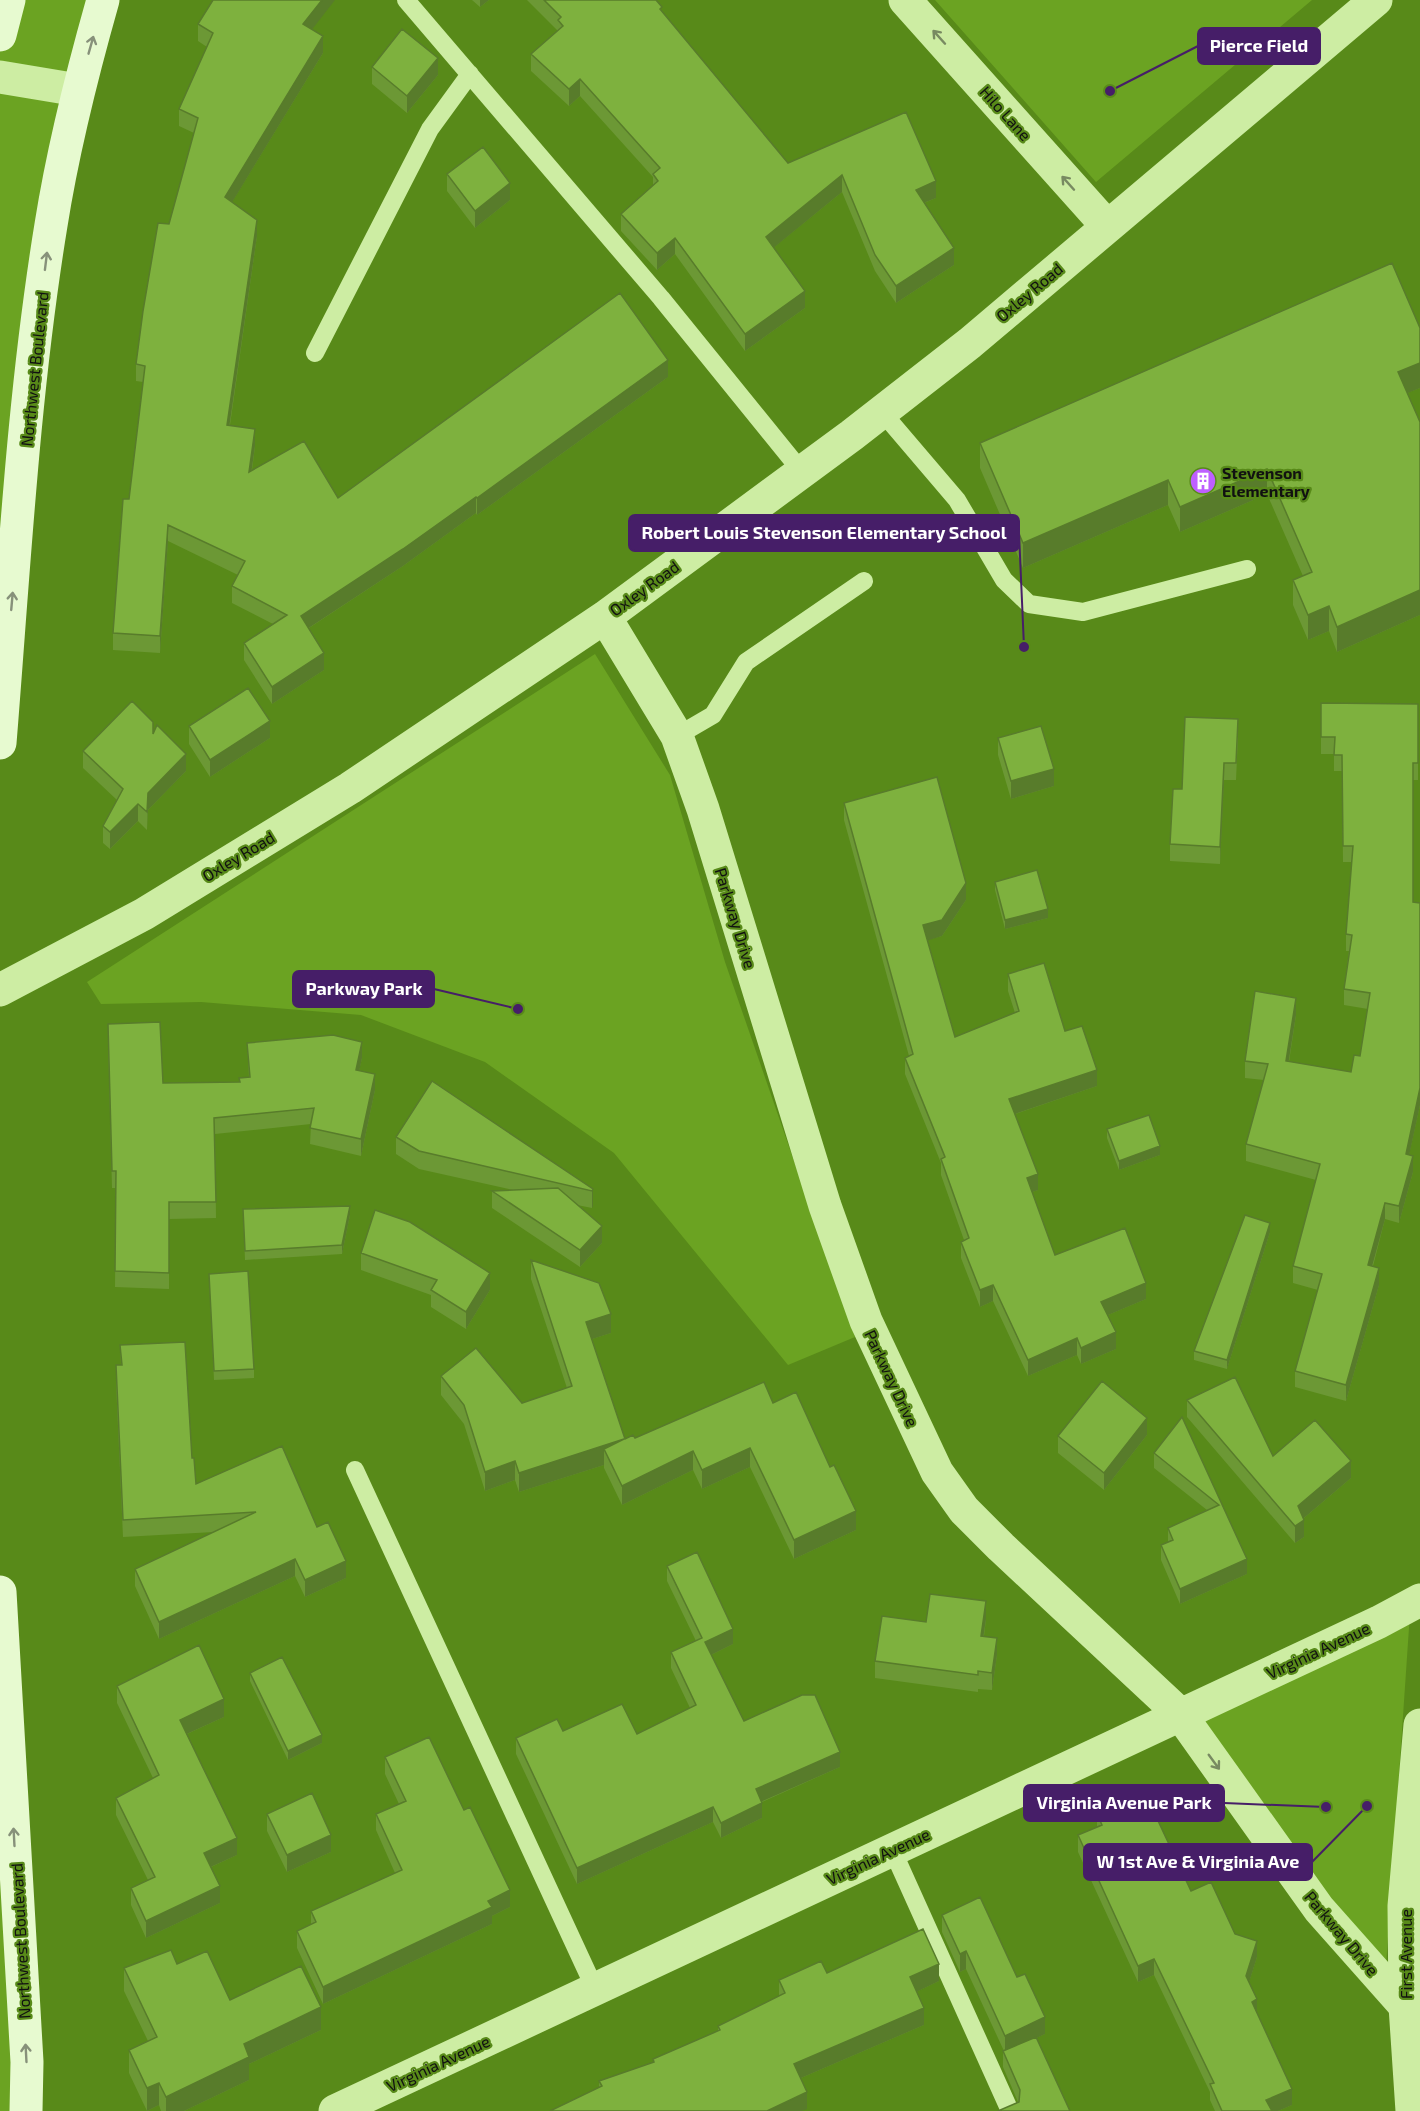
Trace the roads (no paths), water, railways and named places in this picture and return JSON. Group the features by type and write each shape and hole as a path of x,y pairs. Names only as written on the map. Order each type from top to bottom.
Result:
{"main road":[{"path":"0,35 9,0"},
{"name":"Northwest Boulevard","path":"0,743 30,391 51,224 78,90 103,0"},
{"name":"Northwest Boulevard","path":"0,1592 27,2062 26,2111"}],"street":[{"name":"Hilo Lane","path":"906,0 1107,226"},
{"name":"Oxley Road","path":"0,990 144,914 350,788 605,617 882,412 970,343 1376,0"},
{"path":"0,78 78,90"},
{"name":"Parkway Drive","path":"605,617 676,736 703,809 825,1206 866,1322 937,1472 963,1510 1001,1548 1180,1714 1319,1908 1405,2006"},
{"name":"Virginia Avenue","path":"334,2111 1379,1622 1420,1600"},
{"name":"First Avenue","path":"1412,2111 1405,2006 1404,1906 1420,1725"}],"lane":[{"path":"406,0 662,298 802,472"},
{"path":"315,353 430,129 470,74"},
{"path":"882,412 957,500 1004,580 1029,604 1083,612 1247,569"},
{"path":"676,736 713,715 746,662 864,581"},
{"path":"355,1470 595,1989"},
{"path":"892,1850 1010,2111"}],"place":[{"name":"Pierce Field","path":"1110,91"},
{"name":"Stevenson Elementary","path":"1203,481"},
{"name":"Robert Louis Stevenson Elementary School","path":"1024,647"},
{"name":"Parkway Park","path":"518,1009"},
{"name":"W 1st Ave & Virginia Ave","path":"1367,1806"},
{"name":"Virginia Avenue Park","path":"1326,1807"}]}
